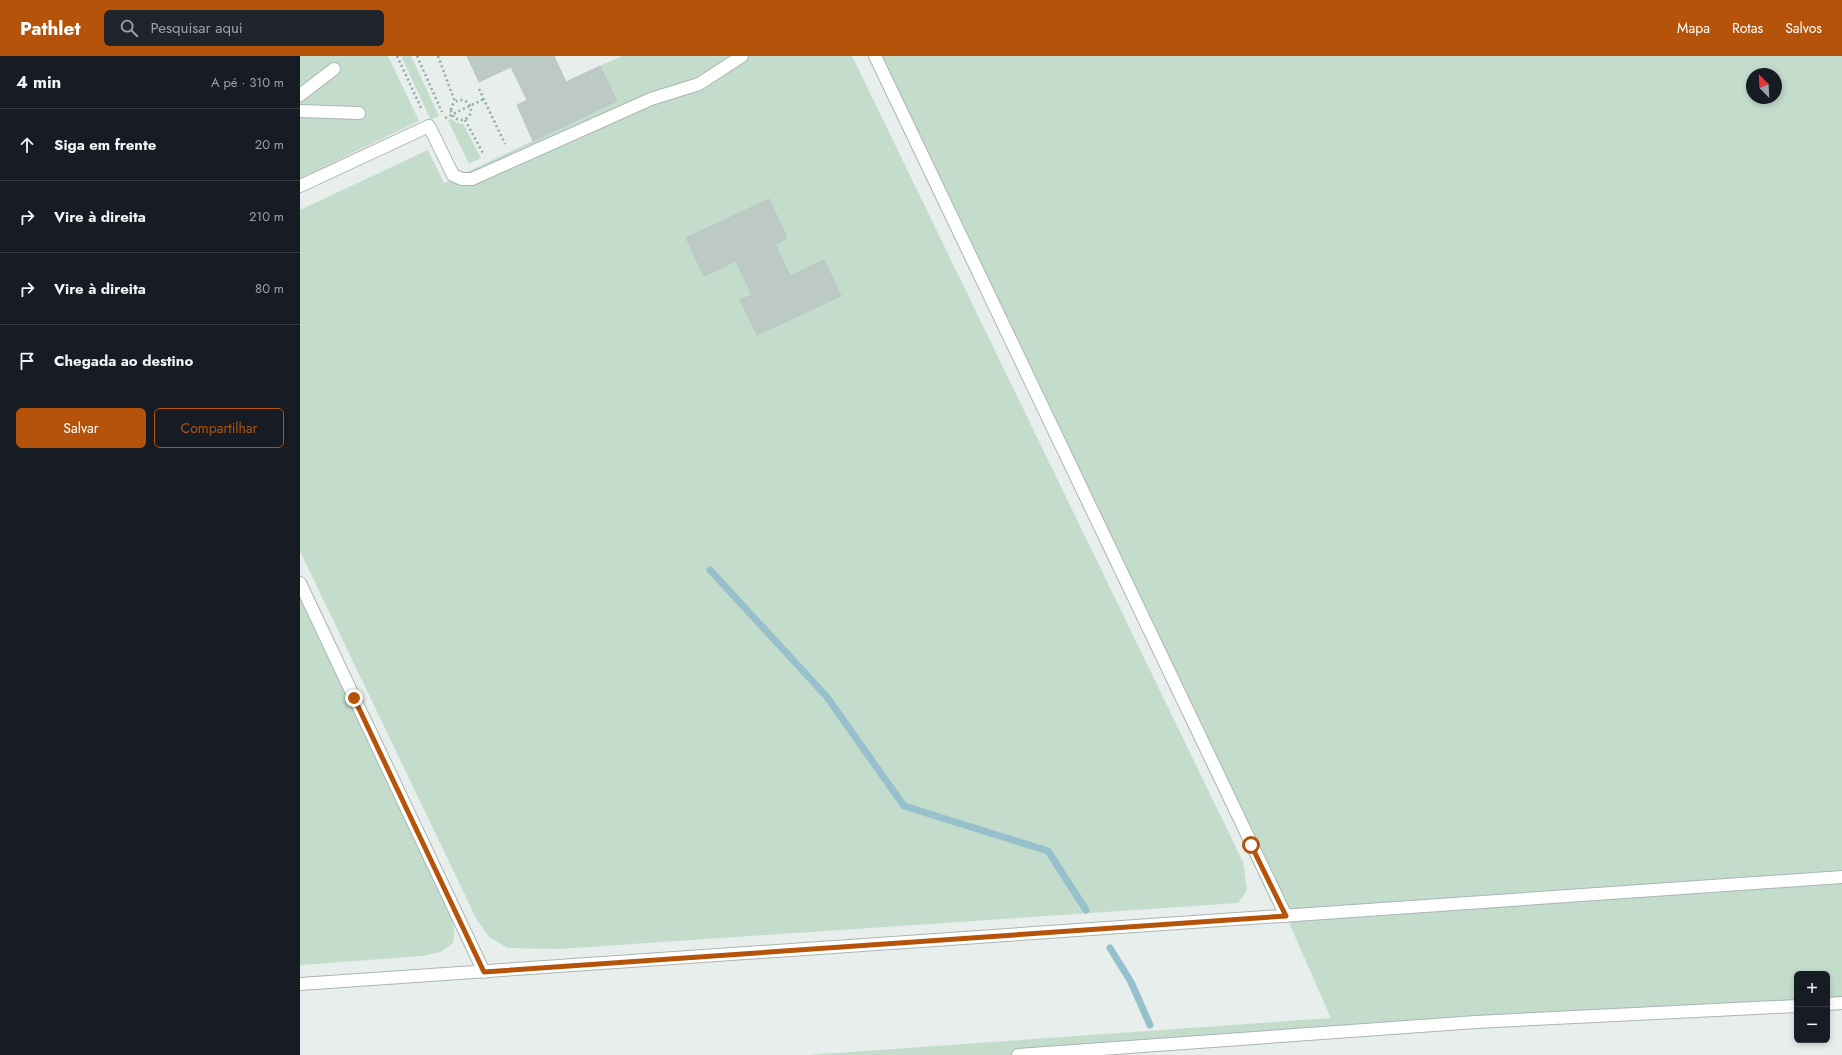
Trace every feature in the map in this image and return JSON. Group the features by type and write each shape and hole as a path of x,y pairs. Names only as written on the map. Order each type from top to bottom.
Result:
{"lane":[{"path":"300,186 429,126 453,175 462,179 472,179 651,100 699,84 742,56"},
{"path":"875,56 1286,916"},
{"path":"300,95 334,69"},
{"path":"300,111 359,113"},
{"path":"300,582 484,972"},
{"path":"300,984 1842,876"},
{"path":"1830,1004 1842,1003"},
{"path":"1018,1055 1476,1022 1794,1006"}],"path":[{"path":"396,56 429,126 484,99"},
{"path":"438,56 454,102"},
{"path":"479,89 505,145"},
{"path":"462,100 470,106 471,112 465,120 455,120 451,115 450,108 454,102 462,100"},
{"path":"465,120 492,170"}],"green space":[{"path":"300,56 388,56 419,121 300,178"},
{"path":"401,56 411,56 439,116 431,120"},
{"path":"622,56 852,56 1243,862 1247,890 1238,903 559,949 508,948 489,937 476,918 300,551 300,210 428,150 444,183 617,101 600,66"},
{"path":"875,56 1842,56 1842,1003 1830,1004 1830,971 1794,971 1794,1006 1018,1055 808,1055 1331,1018 1286,916"},
{"path":"451,119 457,123 463,124 481,158 469,164 448,120"},
{"path":"300,599 450,912 454,927 453,943 441,952 422,956 300,965"}],"building":[{"path":"467,56 554,56 566,82 600,66 617,101 533,141 517,105 527,100 511,67 479,82"},
{"path":"769,199 787,238 775,244 790,276 824,260 841,296 757,335 740,300 752,295 736,261 704,276 686,238"}],"waterway":[{"path":"710,570 827,697 904,806 1048,851 1086,910"},
{"path":"1110,948 1131,982 1150,1025"}],"route":[{"path":"354,698 484,972 1286,916 1251,845"}]}
